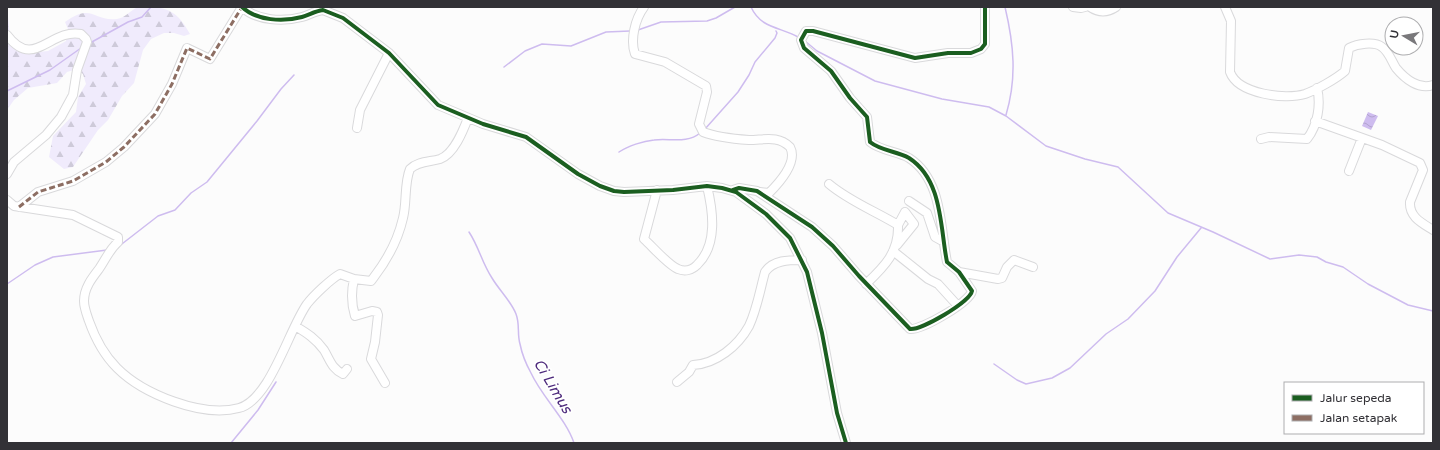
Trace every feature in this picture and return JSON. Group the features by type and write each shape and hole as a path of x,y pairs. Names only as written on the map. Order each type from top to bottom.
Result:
{"street":[{"path":"19,206 40,191 62,186 74,181 106,162 124,147 155,114 172,84 187,48 210,59 242,7 254,15 270,19 301,17 320,10 325,10 342,18 389,53 438,105 468,118 526,137 578,174 608,190 624,192 707,186 733,190 750,201 781,227 790,238 802,260 822,333 837,413 846,443"},
{"path":"644,7 636,21 634,38 635,54 665,62 706,86 707,92 699,124 703,132 749,140 766,138 778,140 790,147 792,158 784,175 769,192 738,188 733,190"},
{"path":"757,191 812,227 833,246 866,284 910,329 920,327 958,306 971,295 972,291 959,272 947,262 938,205 932,187 924,173 911,160 897,152 878,147 870,142 867,117 850,98 832,72 804,48 803,35 813,31 915,58 948,53 971,53 981,49 985,44 985,7"},
{"path":"1073,7 1086,7"},
{"path":"1090,7 1098,11 1106,12 1116,7"},
{"path":"1225,7 1231,21 1230,72 1238,84 1253,90 1277,95 1297,96 1317,88 1345,71 1349,48 1357,45 1373,44 1384,49 1399,71 1417,85 1426,88 1433,85"},
{"path":"7,35 17,46 29,50 67,35 77,34 84,37 87,44 77,70 73,95 61,117 46,135 18,158 7,174"},
{"path":"356,128 360,110 389,53"},
{"path":"1261,139 1269,137 1307,139 1315,121 1320,104 1317,88"},
{"path":"7,200 14,206 73,215 118,237 118,242 110,250 88,285 84,301 92,331 109,360 127,376 148,390 187,405 226,410 240,408 249,403 260,392 272,374 307,304 322,288 340,274 354,279 371,280 390,253 403,218 410,169 418,164 446,156 461,134 468,118"},
{"path":"1315,121 1362,138 1420,163 1423,170 1410,202 1410,208 1420,222 1433,230"},
{"path":"1349,171 1362,138"},
{"path":"829,184 840,194 873,210 898,225"},
{"path":"656,190 644,239 676,269 684,271 693,269 701,261 709,242 712,209 707,186"},
{"path":"928,194 938,205"},
{"path":"909,201 927,213 935,237 944,242"},
{"path":"866,284 886,263 895,248 914,224 905,212 898,225 895,248"},
{"path":"895,248 928,279 938,284 958,306"},
{"path":"677,382 689,372 693,365 705,364 718,358 742,336 748,326 765,272 771,265 786,261 802,260"},
{"path":"959,272 998,279 1002,278 1007,267 1014,260 1033,267"},
{"path":"354,279 351,292 355,316 372,311 377,312 378,315 375,346 371,359 385,383"},
{"path":"295,326 309,334 320,346 329,362 336,370 343,374 347,369"}],"green space":[{"path":"7,7 10,36 18,46 38,52 48,51 66,41 68,29 65,22 74,16 87,13 103,18 117,19 123,17 138,7 157,7 174,14 182,22 190,34 184,36 174,33 164,33 151,39 143,50 134,83 122,96 108,120 98,130 73,167 64,169 49,157 53,136 76,112 78,97 86,84 83,74 77,69 67,72 57,83 28,88 14,100 7,110"}],"water":[{"path":"1368,112 1378,116 1371,130 1362,126"}],"waterway":[{"path":"90,43 128,22 142,17 151,7"},
{"path":"638,30 661,22 707,21 716,18 735,7"},
{"path":"751,7 760,20 766,24 798,37"},
{"path":"1005,7 1013,61 1012,88 1006,115"},
{"path":"504,67 525,51 542,44 571,46 606,32 630,31"},
{"path":"705,129 738,92 755,62 775,38 777,33 776,31"},
{"path":"805,41 817,51 875,81 942,99 989,107 1006,116 1046,146 1085,159 1118,167 1168,213 1270,259 1299,255 1317,257 1326,262 1343,267 1368,284 1408,305 1433,311"},
{"path":"7,91 50,70 81,48"},
{"path":"118,247 158,216 175,210 191,193 207,182 281,89 294,75"},
{"path":"619,152 645,141 684,140 700,133"},
{"path":"994,364 1017,380 1026,384 1052,378 1070,368 1106,334 1128,319 1155,291 1177,257 1201,228"},
{"name":"Ci Limus","path":"469,232 489,272 516,314 521,348 529,370 541,391 565,425 574,443"},
{"path":"7,284 35,265 53,257 107,250"},
{"path":"231,443 258,410 276,382"}],"marked path":[{"path":"19,207 38,192 73,181 106,162 124,147 155,114 172,84 187,48 210,59 242,7"}],"cycle path":[{"path":"242,7 248,12 263,18 279,20 295,19 323,10 343,18 389,53 438,105 483,124 526,137 578,174 600,186 614,191 624,192 673,190 707,186 736,192 766,214 790,238 807,272 822,333 837,413 846,443"},
{"path":"733,190 739,188 757,191 812,227 833,246 859,276 910,329 924,325 955,308 963,302 972,291 959,272 947,262 938,206 928,179 920,167 909,158 874,145 870,142 867,117 850,98 831,71 804,48 801,40 806,31 813,31 915,58 948,53 971,53 981,49 985,44 985,7"}]}
